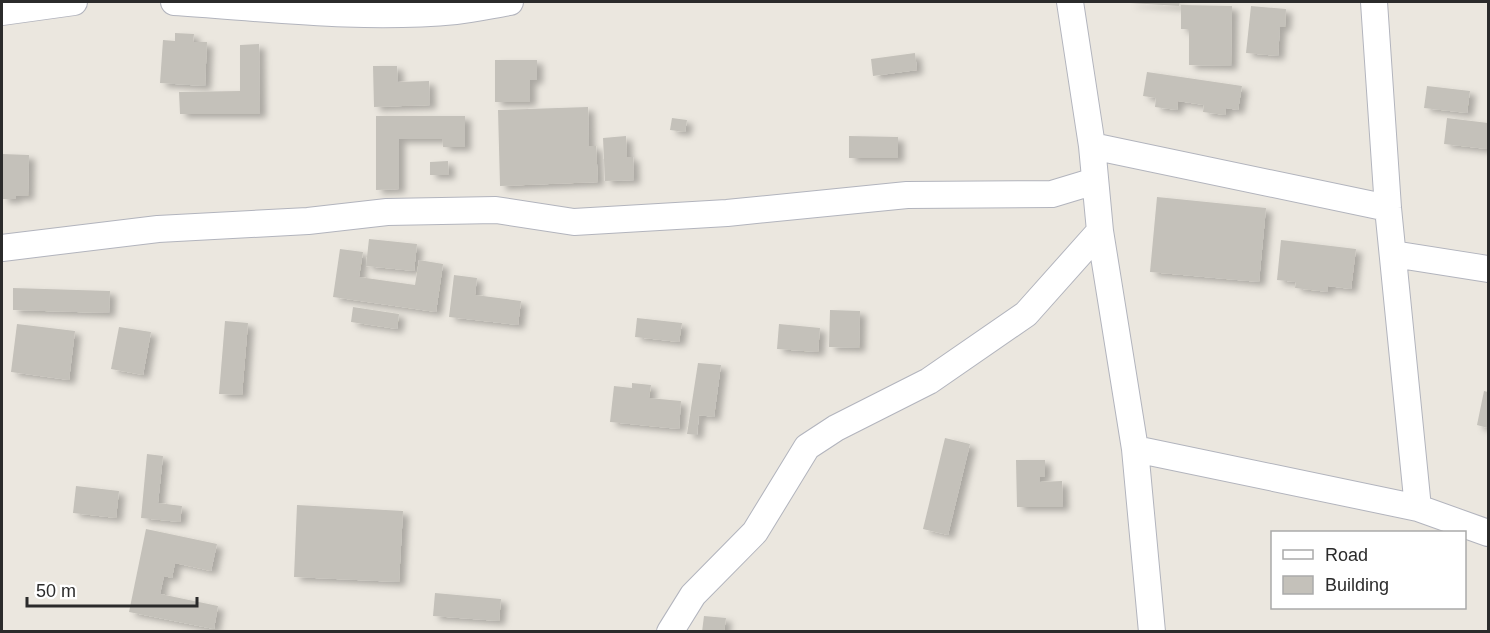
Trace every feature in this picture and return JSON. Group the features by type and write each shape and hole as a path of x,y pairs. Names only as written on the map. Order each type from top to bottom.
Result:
{"street":[{"path":"2,12 74,2"},
{"path":"174,2 382,15 457,11 510,2"},
{"path":"1070,2 1092,146 1100,231 1135,449 1152,632"},
{"path":"1374,2 1388,208 1418,508"},
{"path":"1092,146 1388,208"},
{"path":"2,248 158,229 308,221 387,212 496,210 574,222 727,213 908,195 1052,194 1095,181"},
{"path":"669,632 693,595 755,532 807,447 882,403 929,381 1026,314 1100,231"},
{"path":"1393,254 1488,269"},
{"path":"1135,449 1418,508 1488,533"}],"building":[{"path":"1130,2 1180,2 1179,6"},
{"path":"1181,5 1232,6 1231,66 1189,65 1189,29 1181,29"},
{"path":"1251,6 1286,9 1285,27 1280,27 1278,56 1246,53"},
{"path":"175,33 194,34 193,42 207,42 205,86 160,83 163,40 175,41"},
{"path":"259,44 260,114 180,114 179,92 240,91 240,45"},
{"path":"915,53 917,70 873,76 871,59"},
{"path":"495,60 537,60 537,80 530,80 530,102 495,102"},
{"path":"373,66 397,66 398,82 429,81 430,105 374,107"},
{"path":"1147,72 1242,86 1238,110 1226,108 1225,115 1203,112 1204,105 1178,101 1177,110 1155,107 1156,98 1143,96"},
{"path":"1427,86 1470,91 1467,113 1424,108"},
{"path":"588,107 589,146 596,146 598,182 500,186 498,110"},
{"path":"376,116 465,116 465,147 443,147 442,139 399,139 399,189 376,190"},
{"path":"672,118 687,120 685,132 670,130"},
{"path":"1447,118 1488,123 1487,149 1444,144"},
{"path":"626,136 627,157 633,157 634,180 605,181 603,138"},
{"path":"849,136 898,137 898,158 849,158"},
{"path":"2,154 29,155 28,196 2,199"},
{"path":"448,161 449,175 430,175 430,162"},
{"path":"1157,197 1266,208 1259,282 1150,272"},
{"path":"369,239 417,244 414,271 366,266"},
{"path":"1281,240 1356,249 1351,289 1328,286 1328,292 1295,288 1296,282 1277,280"},
{"path":"340,249 363,252 359,277 415,285 419,260 443,264 436,312 333,297"},
{"path":"454,275 477,278 475,295 521,301 518,325 449,317"},
{"path":"13,288 110,291 109,313 13,310"},
{"path":"353,307 399,314 397,329 351,322"},
{"path":"830,310 860,311 859,348 829,347"},
{"path":"637,318 682,323 679,342 635,337"},
{"path":"225,321 248,323 242,395 219,394"},
{"path":"17,324 75,331 69,380 11,372"},
{"path":"779,324 820,328 818,352 777,349"},
{"path":"119,327 151,332 143,375 111,369"},
{"path":"698,363 721,365 714,417 699,415 697,435 687,434"},
{"path":"632,383 651,385 649,398 681,401 679,429 610,422 614,386 632,388"},
{"path":"1484,391 1488,392 1488,428 1477,425"},
{"path":"945,438 970,444 948,535 923,529"},
{"path":"147,454 163,456 158,503 182,506 180,522 141,518"},
{"path":"1016,460 1045,460 1045,477 1040,477 1040,482 1062,481 1063,507 1017,507"},
{"path":"76,486 119,491 116,518 73,513"},
{"path":"297,505 403,511 399,582 294,577"},
{"path":"146,529 217,544 211,571 175,563 172,578 164,576 160,594 218,606 214,629 129,612"},
{"path":"435,593 501,599 499,621 433,616"},
{"path":"704,616 726,618 724,632 702,632"}]}
